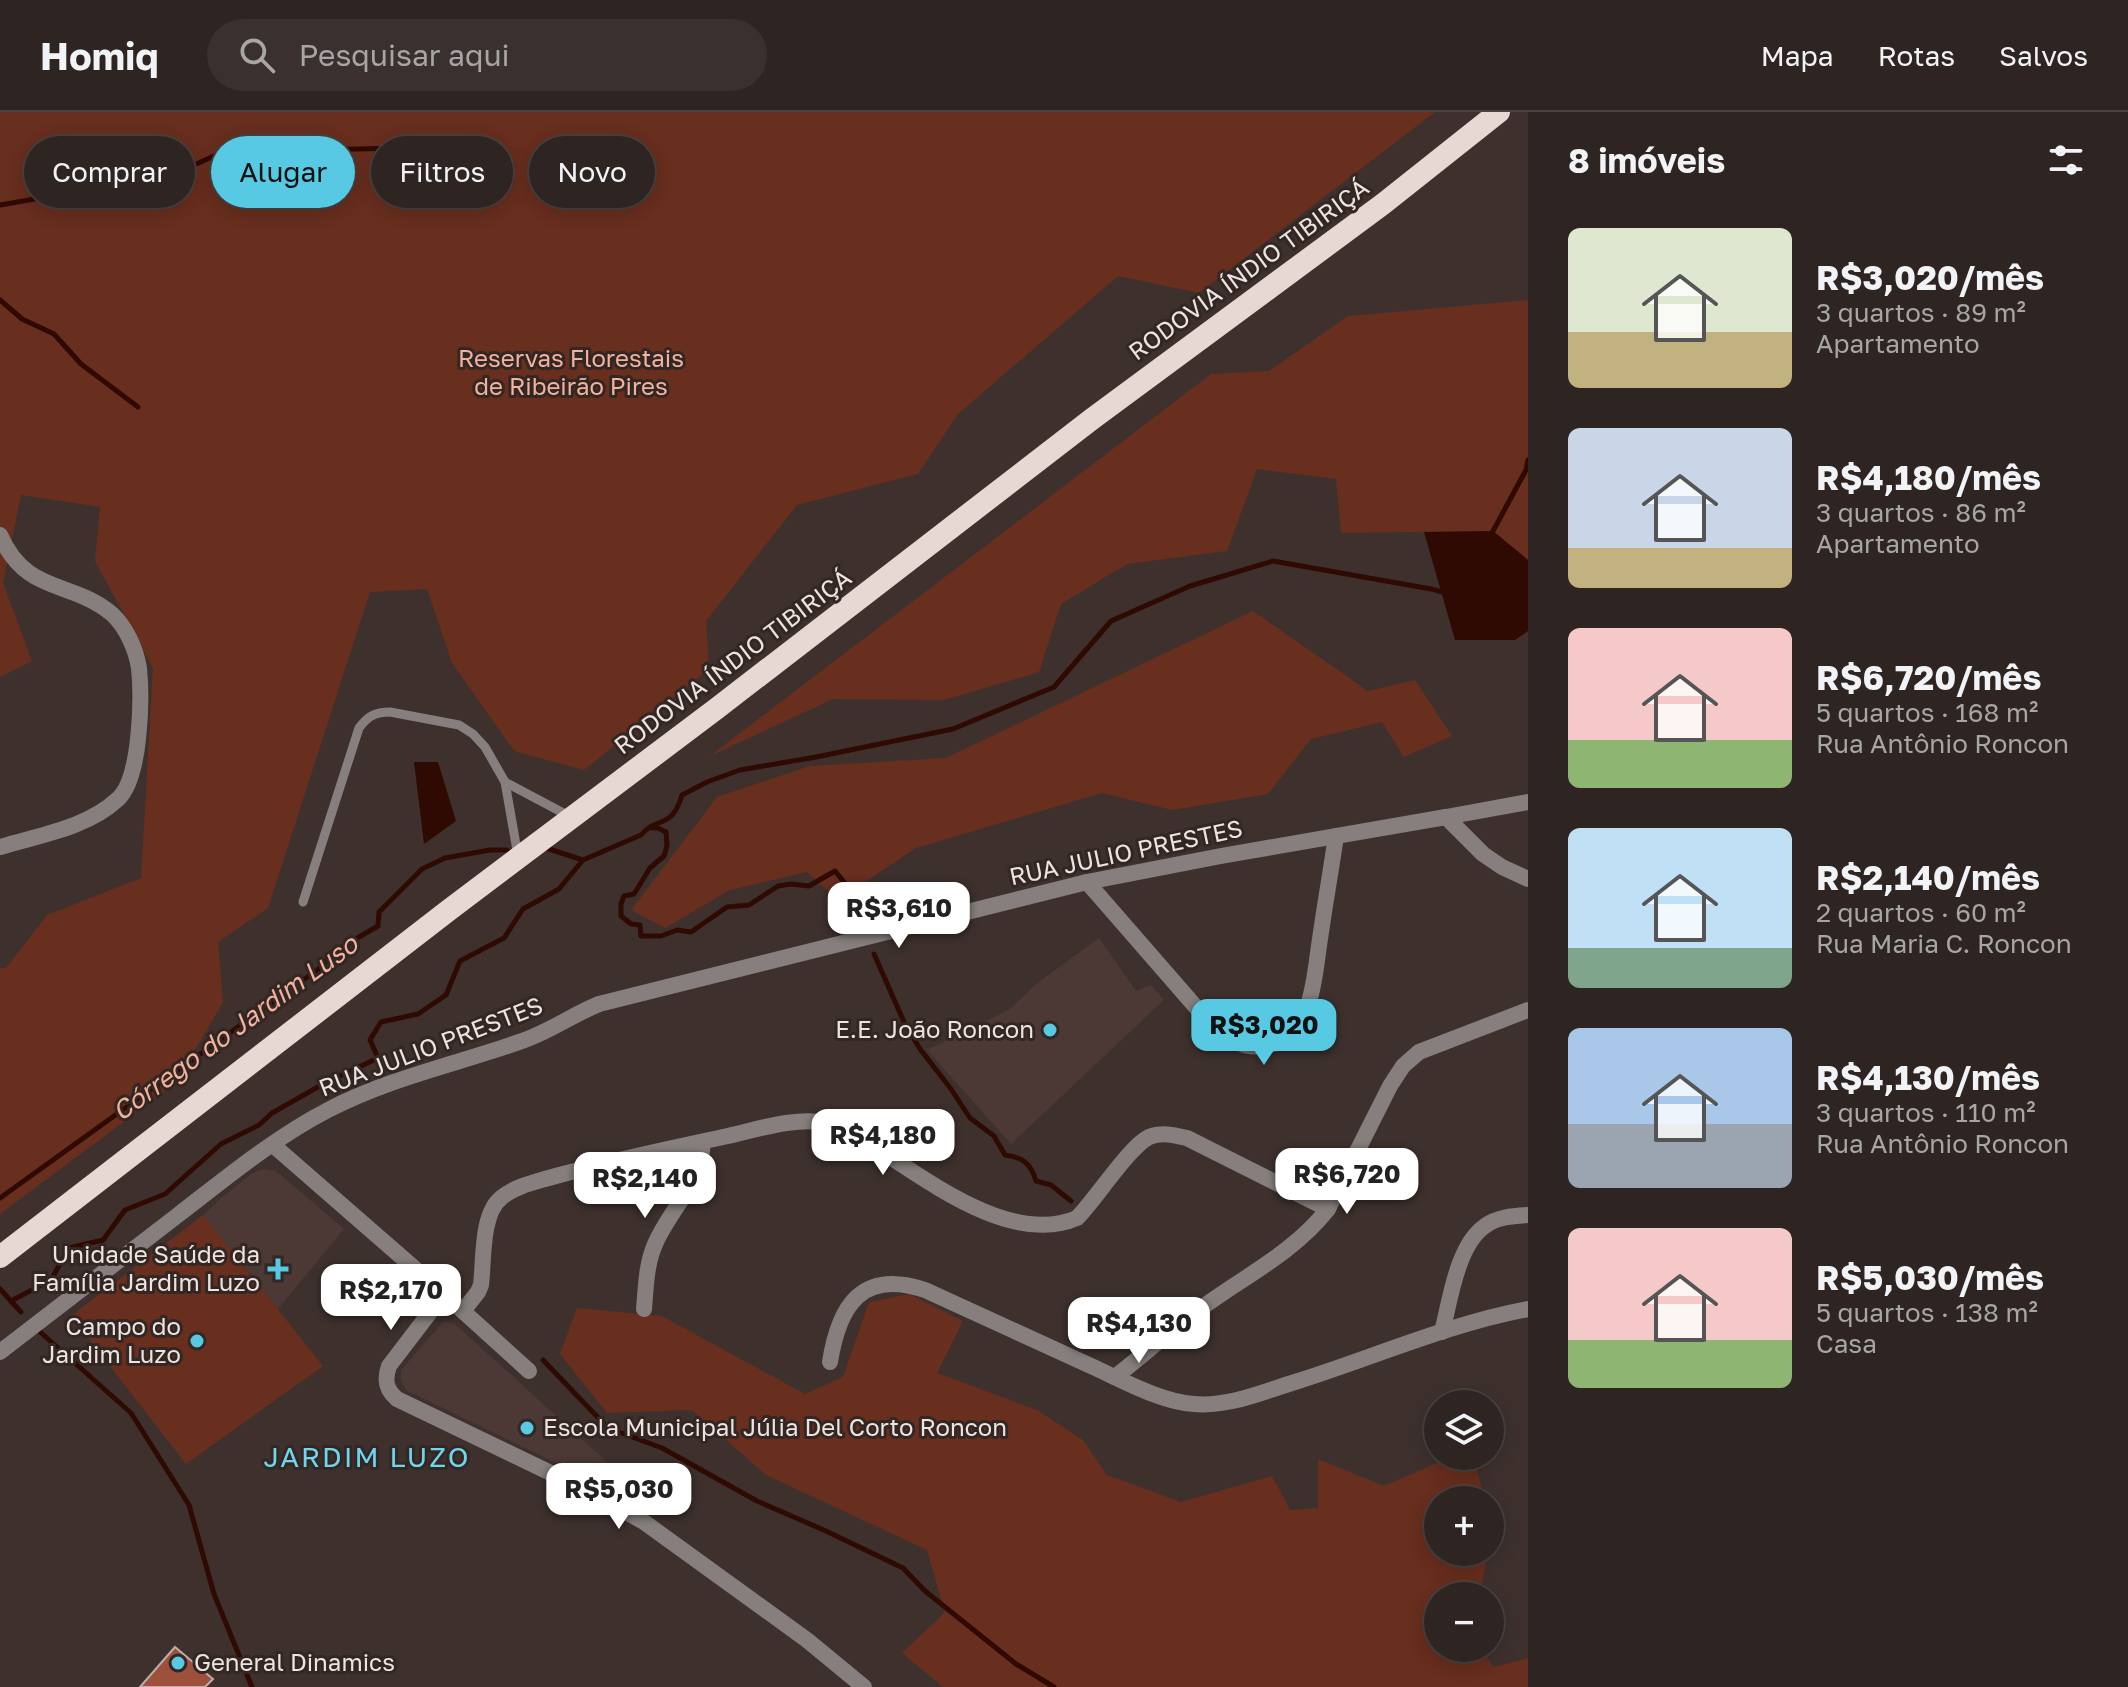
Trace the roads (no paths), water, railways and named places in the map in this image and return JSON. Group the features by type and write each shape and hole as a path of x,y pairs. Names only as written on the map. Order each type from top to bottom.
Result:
{"highway":[{"name":"RODOVIA ÍNDIO TIBIRIÇÁ","path":"0,1257 1092,419 1383,204 1499,112"}],"street":[{"path":"0,535 24,571 100,605 114,616 130,638 138,667 139,721 131,779 121,797 90,819 0,847"},
{"name":"RUA JULIO PRESTES","path":"0,1352 205,1193 329,1110 406,1077 524,1041 599,1004 1087,882 1528,802"},
{"path":"1446,817 1483,854 1528,879"},
{"path":"1087,882 1208,1021 1231,1040 1251,1048 1269,1046 1286,1039 1299,1026 1307,1008 1336,836"},
{"path":"1115,1377 1205,1305 1292,1247 1314,1227 1328,1209 1403,1066 1419,1052 1528,1010"},
{"path":"463,1311 481,1285 487,1221 491,1209 516,1189 544,1179 776,1126 819,1122 836,1126 935,1186 996,1217 1024,1225 1045,1227 1065,1224 1077,1218 1138,1145 1151,1136 1169,1134 1187,1138 1328,1209"},
{"path":"644,1309 647,1270 654,1245 697,1174 703,1142"},
{"path":"273,1145 529,1371"},
{"path":"1442,1332 1461,1261 1470,1241 1485,1226 1504,1217 1528,1215"},
{"path":"830,1362 840,1322 852,1302 866,1290 887,1283 906,1284 925,1290 1166,1398 1214,1405 1347,1366 1442,1332 1528,1309"},
{"path":"444,1294 389,1366 386,1375 390,1393 644,1522 807,1640 864,1687"}],"lane":[{"path":"303,902 359,728 367,718 379,712 459,725 473,734 485,747 505,782 518,858"},
{"path":"505,782 572,818"}],"waterway":[{"path":"0,205 52,196 75,201 129,183 165,178 223,152 371,149"},
{"path":"0,300 22,319 54,334 81,364 138,407"},
{"name":"Córrego do Jardim Luso","path":"1493,531 1526,470 1528,460"},
{"name":"Córrego do Jardim Luso","path":"11,1301 51,1280 69,1248 103,1240 125,1210 165,1194 221,1144 259,1125 272,1113 325,1083 378,1058 370,1040 381,1022 418,1014 446,995 460,961 504,938 523,909 559,889 583,860 641,835 669,818 682,795 707,782 740,770 953,729 1054,687 1111,621 1190,586 1273,561 1446,593"},
{"path":"652,828 666,832 664,856 650,868 634,894 624,896 621,904 621,916 631,924 640,925 641,936 661,936 677,930 691,932 727,907 749,905 778,886 809,886 835,871 844,882 849,917"},
{"path":"549,849 583,860"},
{"name":"Córrego do Jardim Luso","path":"0,1198 320,968 335,951 378,926 379,912 422,869 445,858 507,850"},
{"path":"874,954 904,1022 970,1118 994,1136 1005,1155 1025,1162 1036,1181 1051,1185 1071,1201"},
{"name":"Córrego do Jardim Luso","path":"0,1289 21,1312"},
{"path":"39,1331 131,1413 189,1505 214,1594 252,1687"},
{"path":"543,1360 608,1428 662,1448 757,1501 903,1568 925,1591 1016,1664 1054,1687"}],"place":[{"name":"E.E. João Roncon","path":"1050,1030"},
{"name":"Unidade Saúde da Família Jardim Luzo","path":"278,1269"},
{"name":"Campo do Jardim Luzo","path":"197,1341"},
{"name":"Escola Municipal Júlia Del Corto Roncon","path":"527,1428"},
{"name":"General Dinamics","path":"178,1663"}],"district":[{"name":"JARDIM LUZO","path":"367,1457"}],"park label":[{"name":"Reservas Florestais de Ribeirão Pires","path":"571,373"}]}
